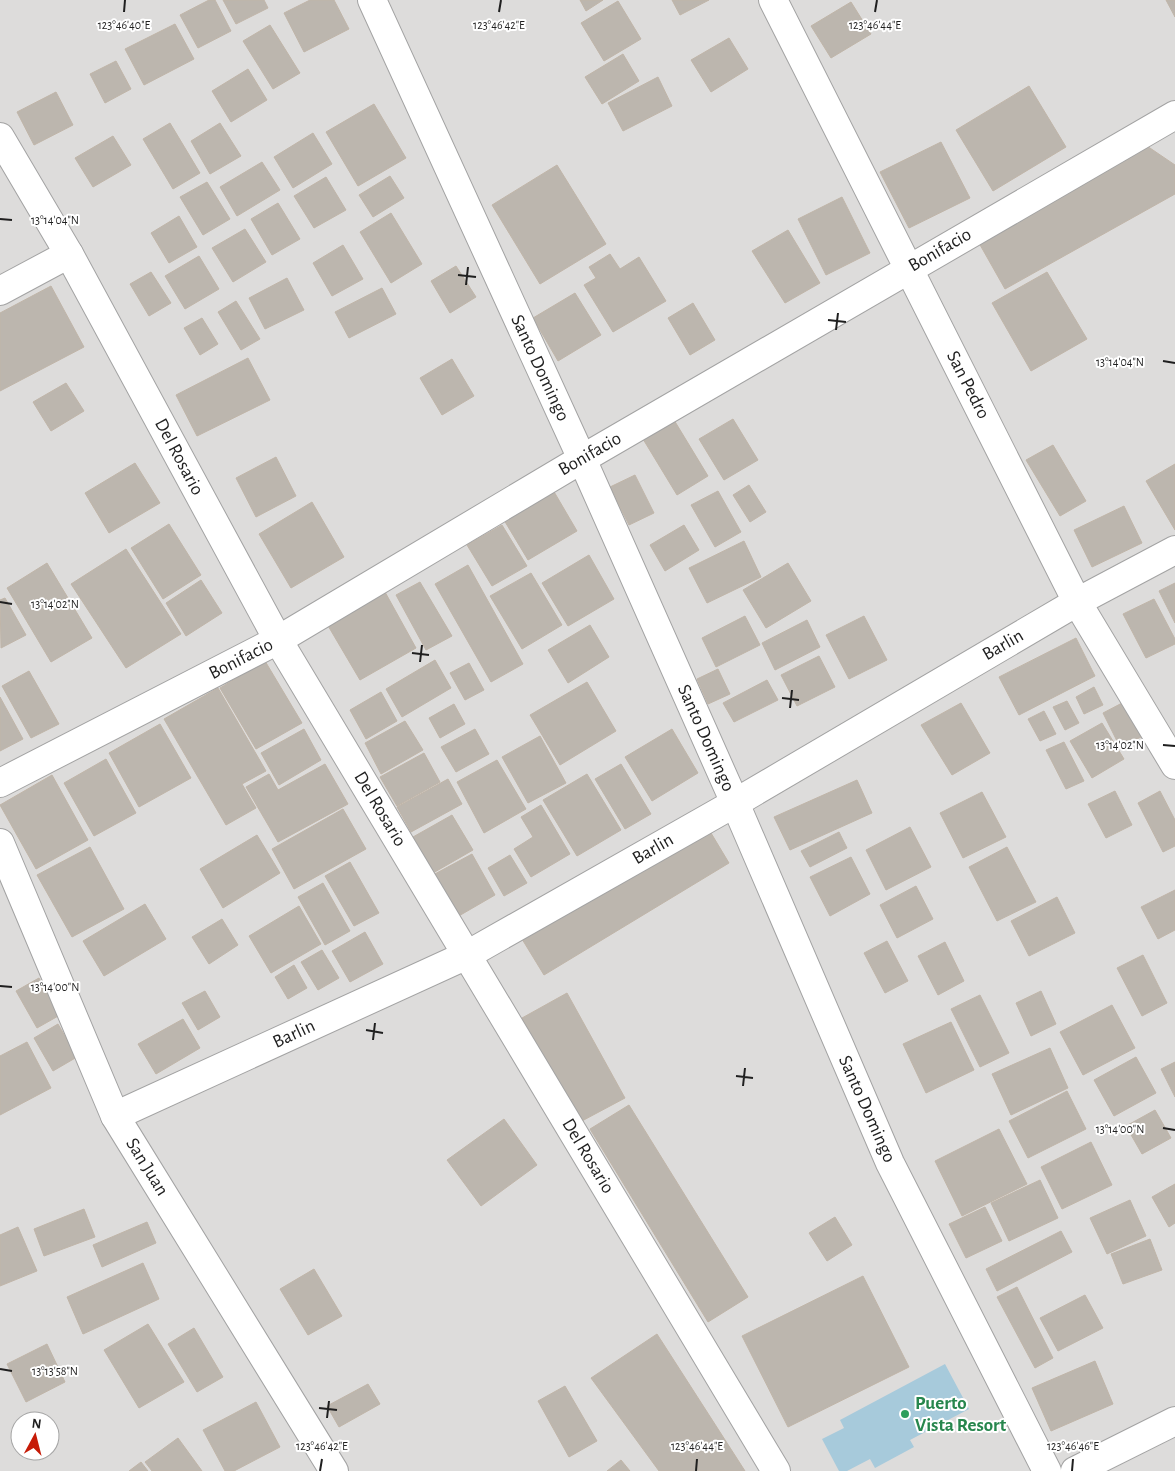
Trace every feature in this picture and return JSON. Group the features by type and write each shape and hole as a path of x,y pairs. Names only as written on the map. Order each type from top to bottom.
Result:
{"street":[{"name":"Santo Domingo","path":"372,0 582,459 735,803 890,1163 1047,1471"},
{"name":"San Pedro","path":"773,0 1077,602 1175,765"},
{"name":"Bonifacio","path":"0,783 278,640 582,459 1175,115"},
{"name":"Del Rosario","path":"0,137 69,254 278,640 776,1471"},
{"path":"0,291 69,254"},
{"name":"Barlin","path":"116,1116 467,955 735,803 1077,602 1175,550"},
{"name":"San Juan","path":"0,842 116,1116 334,1471"},
{"path":"1076,1471 1175,1421"}],"shaded area":[{"path":"0,0 1175,0 1175,1471 0,1471"}],"water":[{"name":"Puerto Vista Resort","path":"945,1364 969,1409 910,1440 914,1447 875,1468 870,1459 847,1471 839,1471 822,1439 844,1428 840,1420"}],"building":[{"path":"209,0 215,0 231,31 198,48 180,15"},
{"path":"223,0 264,0 268,8 236,24"},
{"path":"310,0 334,0 349,29 304,52 284,13"},
{"path":"580,0 603,0 586,11"},
{"path":"672,0 709,0 680,15"},
{"path":"1166,0 1175,0 1175,17"},
{"path":"618,1 641,39 604,61 581,23"},
{"path":"851,2 871,34 831,58 811,26"},
{"path":"175,24 194,59 144,85 125,49"},
{"path":"270,25 300,73 273,89 243,41"},
{"path":"729,38 748,69 711,92 691,60"},
{"path":"623,54 639,81 602,104 585,77"},
{"path":"116,61 131,89 105,103 90,74"},
{"path":"248,69 267,100 231,122 212,91"},
{"path":"658,77 672,106 623,131 608,103"},
{"path":"1029,86 1066,147 993,191 956,130"},
{"path":"56,92 73,125 34,145 17,112"},
{"path":"374,104 406,158 358,186 326,132"},
{"path":"170,123 200,173 173,189 143,139"},
{"path":"220,123 241,156 210,174 191,141"},
{"path":"313,133 332,164 293,188 274,157"},
{"path":"113,136 131,165 93,187 75,158"},
{"path":"941,142 970,198 909,228 880,172"},
{"path":"1147,146 1175,165 1175,194 1005,289 979,243"},
{"path":"262,162 280,190 237,216 220,187"},
{"path":"557,165 606,244 540,284 492,205"},
{"path":"390,176 404,198 373,217 359,195"},
{"path":"326,177 346,210 314,228 294,196"},
{"path":"207,182 230,219 203,235 180,197"},
{"path":"842,197 870,253 826,275 798,219"},
{"path":"278,203 300,239 272,255 251,219"},
{"path":"391,213 422,264 391,283 360,232"},
{"path":"179,216 197,247 169,263 151,233"},
{"path":"245,229 266,262 233,282 212,248"},
{"path":"788,230 820,283 785,303 752,251"},
{"path":"343,245 363,279 332,296 313,263"},
{"path":"610,254 620,269 639,257 666,301 613,332 584,285 596,278 589,267"},
{"path":"199,256 219,289 185,309 165,276"},
{"path":"456,266 476,297 450,313 431,281"},
{"path":"151,272 171,303 149,316 130,284"},
{"path":"1047,272 1087,339 1031,371 992,303"},
{"path":"287,278 304,310 265,329 249,298"},
{"path":"51,286 84,347 0,391 0,313"},
{"path":"382,288 396,314 349,338 335,312"},
{"path":"575,293 601,335 558,361 533,318"},
{"path":"236,301 260,339 241,350 218,312"},
{"path":"693,303 715,340 690,355 668,318"},
{"path":"202,318 218,344 200,355 184,328"},
{"path":"248,358 270,400 197,436 176,395"},
{"path":"452,359 474,396 442,415 420,378"},
{"path":"66,383 84,411 51,431 33,402"},
{"path":"733,419 758,460 724,480 699,439"},
{"path":"674,420 708,476 677,495 643,439"},
{"path":"1053,445 1086,501 1060,516 1026,460"},
{"path":"276,457 296,496 256,517 236,478"},
{"path":"135,463 160,503 109,533 85,493"},
{"path":"1175,464 1175,530 1146,481"},
{"path":"635,475 654,513 629,525 610,487"},
{"path":"749,485 766,512 750,522 733,495"},
{"path":"553,490 577,531 528,560 504,520"},
{"path":"718,491 741,532 715,547 691,505"},
{"path":"312,502 344,557 291,588 259,534"},
{"path":"1124,506 1142,543 1092,567 1074,530"},
{"path":"169,524 201,575 163,599 131,548"},
{"path":"502,525 527,566 492,586 467,545"},
{"path":"684,525 699,550 665,571 650,545"},
{"path":"744,541 761,577 707,603 689,568"},
{"path":"126,549 181,634 126,668 71,584"},
{"path":"589,555 614,599 568,626 542,583"},
{"path":"47,563 92,638 51,662 7,588"},
{"path":"788,563 811,601 766,628 743,590"},
{"path":"468,565 523,664 491,682 435,584"},
{"path":"531,573 562,625 522,649 490,596"},
{"path":"201,580 222,613 186,636 166,603"},
{"path":"420,582 452,636 426,650 396,595"},
{"path":"1175,583 1175,623 1159,591"},
{"path":"385,592 416,648 360,680 327,624"},
{"path":"5,598 26,635 1,648 0,600"},
{"path":"1154,599 1175,639 1175,644 1146,658 1123,614"},
{"path":"745,616 760,645 716,667 702,638"},
{"path":"864,616 887,660 849,679 826,635"},
{"path":"807,620 820,647 775,670 762,643"},
{"path":"590,625 609,657 568,683 548,650"},
{"path":"1076,638 1095,676 1019,715 999,677"},
{"path":"819,656 835,687 797,706 781,675"},
{"path":"435,660 451,688 402,717 386,689"},
{"path":"265,661 302,723 256,749 220,688"},
{"path":"469,663 484,690 465,700 450,673"},
{"path":"718,669 730,694 708,704 697,679"},
{"path":"29,671 59,724 31,738 2,686"},
{"path":"767,680 778,700 734,722 723,703"},
{"path":"587,682 616,731 560,765 530,715"},
{"path":"1094,687 1103,705 1084,714 1076,697"},
{"path":"218,688 266,771 242,784 256,808 226,825 164,719"},
{"path":"381,692 397,721 366,739 350,710"},
{"path":"0,697 23,739 0,751"},
{"path":"1067,701 1079,723 1065,730 1053,707"},
{"path":"1124,702 1141,737 1120,747 1103,713"},
{"path":"961,703 990,753 952,775 921,725"},
{"path":"454,704 465,724 440,738 429,718"},
{"path":"1044,711 1056,734 1040,741 1028,719"},
{"path":"405,721 423,750 381,774 365,743"},
{"path":"1102,723 1124,759 1092,778 1070,741"},
{"path":"160,724 191,778 139,807 109,753"},
{"path":"304,729 321,760 279,785 261,753"},
{"path":"475,729 489,754 456,772 441,747"},
{"path":"672,729 698,773 652,801 625,757"},
{"path":"540,736 566,783 528,803 502,757"},
{"path":"1064,742 1084,781 1066,789 1046,750"},
{"path":"424,753 440,782 397,806 380,777"},
{"path":"106,759 136,813 94,836 64,783"},
{"path":"497,760 526,809 484,833 457,782"},
{"path":"325,764 348,804 278,842 246,787 269,774 278,790"},
{"path":"621,764 651,814 625,829 595,779"},
{"path":"587,774 621,830 577,856 543,800"},
{"path":"52,775 88,840 36,869 0,805"},
{"path":"448,779 462,804 411,832 397,807"},
{"path":"857,780 872,813 790,850 774,817"},
{"path":"1115,791 1132,825 1106,838 1088,804"},
{"path":"1160,791 1175,820 1175,846 1163,852 1138,803"},
{"path":"982,792 1006,837 963,858 940,813"},
{"path":"541,805 570,854 531,877 514,849 533,837 521,817"},
{"path":"343,809 366,849 294,889 272,849"},
{"path":"452,815 473,850 433,873 413,837"},
{"path":"910,827 931,867 886,890 866,850"},
{"path":"708,828 729,863 544,975 522,939"},
{"path":"839,832 847,848 810,867 801,851"},
{"path":"257,835 280,873 223,908 200,869"},
{"path":"90,847 124,909 72,937 37,875"},
{"path":"1007,847 1036,902 997,921 969,867"},
{"path":"472,854 495,895 457,917 433,875"},
{"path":"510,855 527,883 504,896 488,868"},
{"path":"851,857 870,894 830,916 810,877"},
{"path":"350,862 379,913 354,926 325,876"},
{"path":"323,883 350,931 325,945 298,897"},
{"path":"916,886 933,919 897,938 880,905"},
{"path":"1175,890 1175,930 1158,939 1141,907"},
{"path":"1057,897 1075,933 1029,956 1011,921"},
{"path":"145,904 166,939 104,976 83,941"},
{"path":"299,906 321,944 271,973 249,936"},
{"path":"222,919 238,945 209,964 192,937"},
{"path":"365,932 383,964 350,982 332,951"},
{"path":"887,941 908,981 885,993 864,953"},
{"path":"945,942 964,981 938,995 918,956"},
{"path":"322,950 339,978 318,990 301,962"},
{"path":"1143,955 1167,1003 1142,1016 1117,968"},
{"path":"294,965 307,988 288,999 275,977"},
{"path":"39,978 60,1015 37,1028 16,991"},
{"path":"205,991 220,1017 198,1030 182,1003"},
{"path":"1041,991 1056,1024 1031,1036 1016,1003"},
{"path":"567,993 625,1098 580,1122 522,1018"},
{"path":"980,995 1009,1053 980,1067 951,1009"},
{"path":"1112,1005 1135,1048 1083,1075 1060,1032"},
{"path":"183,1019 200,1048 156,1074 138,1044"},
{"path":"951,1022 974,1070 926,1093 903,1044"},
{"path":"58,1024 77,1057 53,1071 34,1038"},
{"path":"27,1042 51,1088 0,1115 0,1056"},
{"path":"1050,1048 1068,1088 1011,1115 992,1074"},
{"path":"1136,1057 1156,1093 1114,1116 1094,1080"},
{"path":"1175,1062 1175,1097 1161,1069"},
{"path":"1067,1091 1086,1129 1028,1158 1009,1121"},
{"path":"629,1105 748,1297 708,1322 590,1129"},
{"path":"1155,1110 1171,1138 1142,1154 1126,1126"},
{"path":"504,1119 537,1165 481,1206 447,1160"},
{"path":"999,1129 1027,1184 962,1216 935,1161"},
{"path":"1091,1142 1112,1185 1062,1209 1041,1167"},
{"path":"1040,1180 1058,1218 1009,1241 991,1203"},
{"path":"1175,1184 1175,1223 1169,1227 1152,1197"},
{"path":"1130,1200 1146,1236 1107,1254 1090,1218"},
{"path":"985,1207 1002,1241 966,1258 949,1224"},
{"path":"84,1209 95,1237 44,1256 34,1229"},
{"path":"835,1217 852,1245 827,1261 809,1233"},
{"path":"147,1222 156,1243 102,1267 93,1245"},
{"path":"18,1227 37,1271 0,1286 0,1235"},
{"path":"1061,1231 1072,1252 997,1291 986,1269"},
{"path":"1150,1239 1162,1270 1123,1284 1111,1254"},
{"path":"143,1263 159,1299 83,1334 67,1297"},
{"path":"314,1269 342,1316 308,1335 280,1289"},
{"path":"863,1276 909,1367 788,1427 742,1336"},
{"path":"1017,1287 1053,1358 1035,1368 997,1297"},
{"path":"1085,1295 1103,1328 1058,1351 1040,1318"},
{"path":"148,1324 184,1382 139,1408 104,1350"},
{"path":"194,1328 223,1377 197,1392 168,1344"},
{"path":"657,1334 745,1471 659,1471 591,1378"},
{"path":"47,1344 65,1382 26,1402 7,1364"},
{"path":"1095,1361 1113,1404 1051,1431 1032,1388"},
{"path":"368,1384 380,1404 339,1427 327,1406"},
{"path":"565,1386 597,1441 569,1457 538,1401"},
{"path":"256,1402 280,1447 234,1471 225,1471 203,1430"},
{"path":"178,1438 202,1471 152,1471 145,1462"},
{"path":"621,1460 630,1471 607,1471"},
{"path":"141,1462 148,1471 129,1471"}],"place":[{"name":"Puerto Vista Resort","path":"905,1414"}]}
